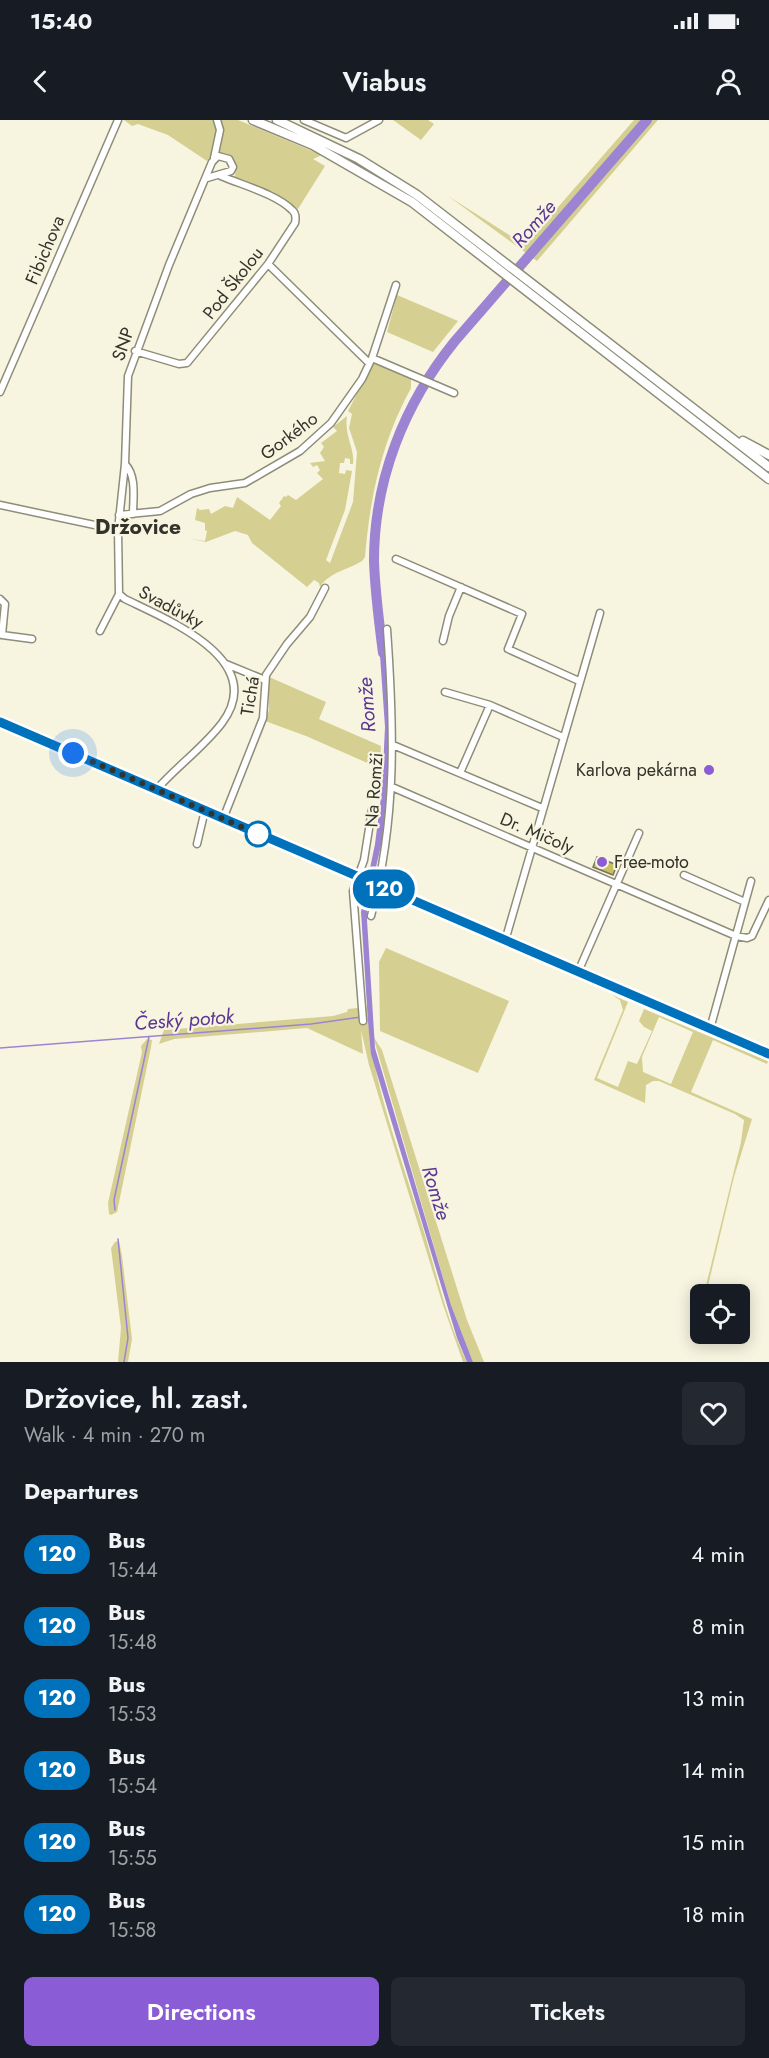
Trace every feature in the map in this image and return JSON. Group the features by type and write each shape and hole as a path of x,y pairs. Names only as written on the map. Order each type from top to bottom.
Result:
{"highway":[{"path":"252,120 313,145 354,167 412,202 509,269"},
{"path":"277,120 359,159 417,195 769,479"},
{"path":"518,277 710,420 769,467"},
{"path":"710,420 769,455"}],"street":[{"name":"Fibichova","path":"0,392 118,120"},
{"name":"SNP","path":"119,594 118,530 125,464 128,376 135,351 214,158 220,130 217,120"},
{"path":"304,120 346,138 379,120"},
{"path":"207,178 231,171 232,163 224,156 214,158"},
{"name":"Pod Školou","path":"135,351 179,364 187,363 268,264 294,227 296,217 292,209 263,193 220,176"},
{"path":"268,264 371,361 454,393"},
{"name":"Gorkého","path":"119,515 160,511 191,494 210,488 245,483 293,456 318,436 341,410 371,361 396,285"},
{"path":"125,464 130,469 132,478 133,514"},
{"path":"0,505 118,530"},
{"path":"396,559 522,614 508,650 579,681"},
{"path":"443,641 449,616 461,587"},
{"name":"Tichá","path":"223,819 263,718 266,705 265,680 273,662 310,617 325,588"},
{"path":"100,631 119,594"},
{"name":"Svadůvky","path":"119,594 189,630 204,642 226,664 234,692 229,712 218,728 177,766 157,789"},
{"path":"0,599 5,603 2,635 32,639"},
{"path":"505,941 600,613"},
{"name":"Na Romži","path":"371,916 379,886 392,787 393,745 387,629"},
{"path":"226,664 265,680"},
{"path":"445,692 490,705 563,737"},
{"path":"460,774 490,705"},
{"path":"0,722 769,1054"},
{"path":"393,745 542,808"},
{"name":"Dr. Mičoly","path":"392,787 735,936"},
{"path":"197,844 204,810"},
{"name":"Na Romži","path":"363,1021 353,891 364,860 372,810"},
{"path":"578,972 639,833"},
{"path":"684,875 745,902"},
{"path":"710,1029 751,880"},
{"path":"735,936 747,938 752,936 769,900"}],"shaded area":[{"path":"124,120 238,120 322,155 313,159 325,166 298,209 235,177 236,165 229,154 218,153 221,130 214,152 207,161 168,135 138,124 132,126"},
{"path":"393,120 428,120 434,124 421,140"},
{"path":"634,120 658,120 537,261 448,196 525,245"},
{"path":"397,295 458,321 433,352 387,332"},
{"path":"373,363 411,376 411,388 392,428 379,469 370,512 365,557 362,561 328,578 320,587 319,583 314,580 307,587 252,543 248,535 235,531 206,542 191,539 205,541 207,531 205,523 195,520 197,508 209,509 211,514 225,506 233,508 237,497 270,520 281,506 279,503 284,496 288,495 296,500 323,479 317,473 320,470 317,465 313,467 310,463 325,461 320,453 324,447 321,443 337,431 333,427 347,416 346,423 353,464 350,464 350,459 345,458 344,463 340,463 339,473 345,474 346,470 352,471 345,510 326,560 330,563 353,502 357,452 349,428 352,414 348,411"},
{"path":"385,640 390,723 388,785 382,841 368,902 367,920 375,1048 451,1305 473,1362 467,1362 457,1338 371,1054 361,912 375,844 382,789 385,727 379,641"},
{"path":"269,677 326,702 319,719 381,746 380,765 372,765 265,721 269,710"},
{"path":"386,948 509,1001 478,1073 380,1031 379,962"},
{"path":"612,995 628,1002 597,1078 618,1087 628,1061 637,1064 652,1031 639,1021 644,1009 768,1061 767,1064 713,1040 691,1092 752,1119 734,1177 708,1284 706,1284 741,1142 744,1120 659,1081 646,1085 645,1103 594,1080 623,1010 620,1000","holes":["659,1017 693,1032 671,1084 643,1072 642,1057"]},
{"path":"367,1007 374,1061 387,1115 446,1309 467,1362 463,1362 443,1305 369,1065 361,1030 363,1054 307,1028 174,1039 159,1044 164,1030 333,1016 347,1012 348,1009"},
{"path":"373,1036 382,1050 467,1320 484,1362 473,1362 451,1305"},
{"path":"147,1039 152,1040 151,1047 117,1212 111,1215 108,1203 142,1052 141,1046"},
{"path":"119,1241 132,1339 128,1362 118,1362 121,1328 111,1248 115,1242"}],"building":[{"name":"Free-moto","path":"597,857 617,865 613,875 593,867"}],"waterway":[{"name":"Romže","path":"383,653 377,607 375,531 386,472 407,417 437,365 455,341 647,120"},
{"name":"Český potok","path":"0,1048 311,1024 361,1017"},
{"path":"115,1210 114,1200 149,1037"},
{"path":"118,1239 128,1338 124,1362"}],"bus line":[{"name":"120","path":"0,722 769,1054"}],"place":[{"name":"Karlova pekárna","path":"709,770"},
{"name":"Free-moto","path":"602,862"}],"district":[{"name":"Držovice","path":"138,527"}],"route":[{"path":"73,753 267,838 258,834"}]}
